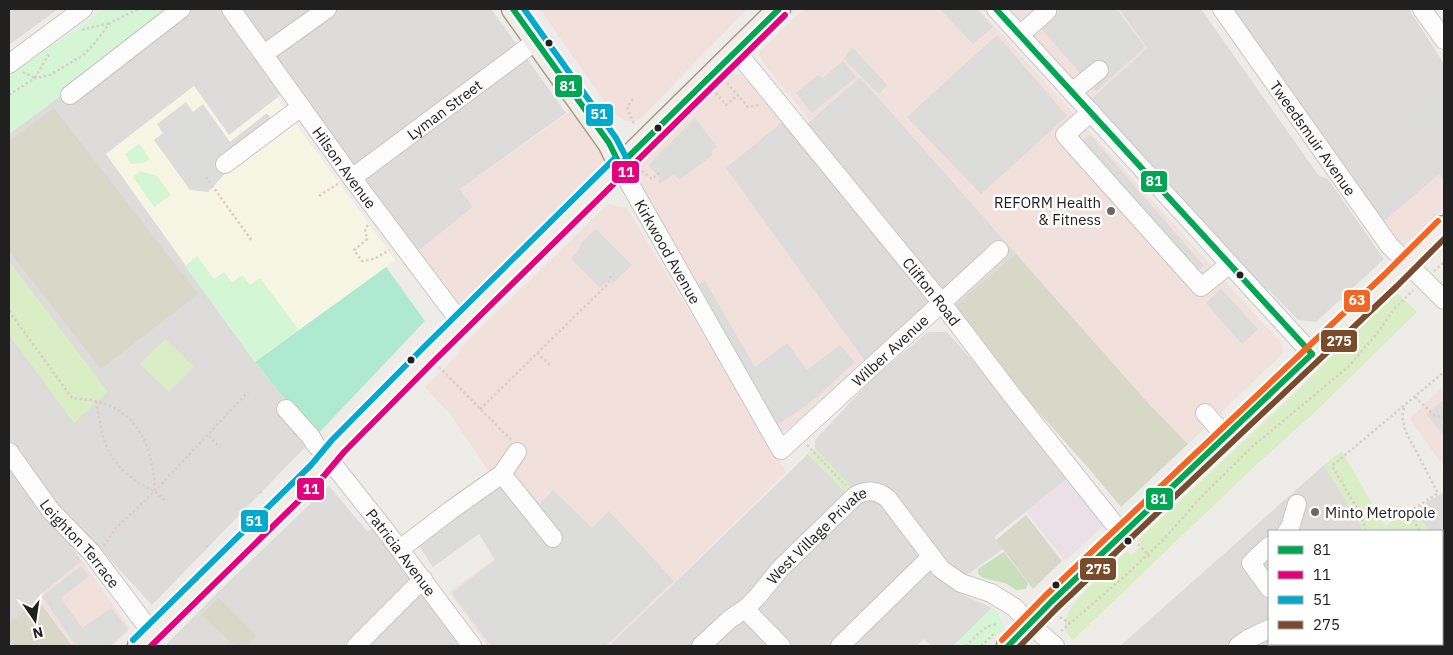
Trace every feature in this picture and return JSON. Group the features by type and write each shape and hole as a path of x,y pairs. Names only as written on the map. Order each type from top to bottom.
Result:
{"main road":[{"name":"Kirkwood Avenue","path":"513,9 609,143 620,165"},
{"path":"145,640 310,478 415,367 779,9"},
{"path":"1000,641 1030,624 1128,541 1226,437 1312,354 1411,265 1444,227"}],"street":[{"path":"9,64 83,9"},
{"path":"70,95 181,9"},
{"name":"Hilson Avenue","path":"232,9 380,216 461,323"},
{"path":"264,54 327,9"},
{"path":"996,9 1312,354"},
{"name":"Tweedsmuir Avenue","path":"1222,9 1390,245 1440,296"},
{"path":"1422,9 1444,40"},
{"path":"1020,36 1047,10"},
{"name":"Lyman Street","path":"351,176 536,41"},
{"name":"Clifton Road","path":"736,52 941,302 1011,394 1128,541"},
{"path":"1072,92 1099,70"},
{"path":"226,164 301,107"},
{"path":"1091,112 1062,138 1201,287 1230,264"},
{"name":"Kirkwood Avenue","path":"620,165 781,450"},
{"name":"Wilber Avenue","path":"781,450 999,250"},
{"name":"Patricia Avenue","path":"286,409 328,458 400,549 472,646"},
{"path":"1205,413 1226,437"},
{"name":"Leighton Terrace","path":"9,452 52,511 91,552 145,640"},
{"path":"400,549 502,474 517,452"},
{"path":"502,474 553,538"},
{"name":"West Village Private","path":"701,646 730,619 745,609 780,569 855,496 866,492 877,492 883,494 888,499 941,569 961,583 991,593 1014,607 1055,646"},
{"path":"1287,530 1290,528 1297,504"},
{"path":"1268,547 1250,563 1268,587"},
{"path":"840,646 931,557"},
{"path":"356,646 423,579"},
{"path":"745,609 780,646"},
{"path":"1238,646 1248,639 1268,630"},
{"path":"1299,646 1305,645"}],"path":[{"path":"78,31 110,24 138,9"},
{"path":"9,95 35,78 50,75 82,56 110,24"},
{"path":"35,78 50,53"},
{"path":"726,82 748,107 760,105 767,109"},
{"path":"715,92 726,104 738,95"},
{"path":"633,99 627,107 634,124"},
{"path":"642,171 652,179 661,172"},
{"path":"319,196 351,176"},
{"path":"206,177 252,241"},
{"path":"380,216 365,229 367,239 354,250 362,261 374,259 400,242"},
{"path":"1437,269 1444,262"},
{"path":"480,409 608,284 611,275"},
{"path":"1065,627 1114,587 1253,446 1347,368 1394,309 1408,297"},
{"path":"9,311 72,398 96,401 132,420 142,434 151,458 156,491"},
{"path":"537,352 550,365"},
{"path":"439,367 505,433"},
{"path":"1366,530 1361,515 1332,466 1444,372"},
{"path":"103,547 116,528 156,491 248,392"},
{"path":"1415,397 1435,416 1444,418"},
{"path":"96,401 103,437 109,454 121,469 141,484 156,491 164,500"},
{"path":"1404,406 1402,416 1405,430 1438,493 1409,513 1419,530"},
{"path":"798,435 855,496"},
{"path":"209,436 220,448"},
{"path":"1128,541 1137,543 1151,558"},
{"path":"966,646 987,627 993,624 997,625"},
{"path":"981,646 1000,641"}],"shaded area":[{"path":"9,9 58,9 9,45"},
{"path":"178,9 491,9 566,113 460,189 473,207 411,257 285,85 277,98 229,135 194,86 106,154 255,362 315,437 152,605 92,540 69,520 54,503 9,441 9,134"},
{"path":"540,9 747,9 641,118 634,121 626,121 612,112"},
{"path":"804,9 979,9 1282,344 1283,353 1188,444 1148,403 860,77 810,121 762,61 759,52"},
{"path":"940,9 976,9 993,27 973,44"},
{"path":"1010,9 1119,9 1147,48 1091,99"},
{"path":"1043,9 1116,9 1145,47 1096,91 1032,18"},
{"path":"1119,9 1201,9 1319,176 1328,179 1384,259 1316,322 1298,320 1269,290 1266,292 1091,99 1147,48"},
{"path":"1232,9 1409,9 1444,64 1444,182 1440,175 1383,222"},
{"path":"997,35 1067,116 981,194 907,117"},
{"path":"852,47 887,85 879,94 844,59"},
{"path":"843,61 856,77 812,113 796,93 818,75 823,78"},
{"path":"730,74 743,75 781,123 726,168 864,360 800,420 782,432 645,193 638,168"},
{"path":"860,77 1148,403 1085,464 941,302 864,360 725,168 789,116 801,129"},
{"path":"194,86 229,135 277,98 395,260 386,267 425,321 315,437 255,362 106,154"},
{"path":"1444,87 1444,125 1433,133 1429,128 1416,137 1407,124 1419,116 1413,108"},
{"path":"186,102 193,112 203,104 230,142 267,113 281,131 229,169 208,192 190,190 154,140 163,133 157,124"},
{"path":"581,104 620,165 461,323 411,257 473,207 460,189"},
{"path":"54,108 198,294 101,369 9,251 9,141"},
{"path":"695,118 717,147 711,151 713,155 679,180 674,174 660,184 658,181 660,179 649,165"},
{"path":"1090,135 1204,266 1185,278 1072,150"},
{"path":"1439,174 1444,182 1444,208 1410,241 1404,244 1398,242 1383,222"},
{"path":"608,204 627,208 786,472 609,646 488,646 449,592 497,557 490,473 450,414 425,387 458,354 462,346"},
{"path":"596,229 632,265 612,284 608,280 600,288 571,258 579,250 581,243"},
{"path":"1016,254 1148,403 1188,444 1121,507 949,311"},
{"path":"705,281 755,367 787,343 807,370 840,345 855,362 810,403 774,427 693,288"},
{"path":"1221,289 1258,329 1242,344 1206,303"},
{"path":"928,332 947,332 1074,473 994,537 1003,549 970,573 963,575 947,564 888,499 855,496 815,448 815,440 874,377"},
{"path":"1444,386 1444,467 1410,419"},
{"path":"1444,399 1444,435 1427,415"},
{"path":"808,454 855,502 862,498 879,501 937,576 965,596 992,608 953,646 931,646 924,639 916,646 609,646"},
{"path":"9,464 82,561 35,599 56,629 9,646"},
{"path":"1324,465 1363,530 1268,530 1268,645 1443,645 1443,530 1382,530 1444,492 1444,646 1120,646"},
{"path":"510,472 540,504 553,490 592,528 609,511 674,581 605,646 491,646 452,593 495,560 479,534 433,567 417,543"},
{"path":"1067,479 1103,526 1065,561 1026,511"},
{"path":"329,486 368,532 379,522 472,646 165,646 215,595"},
{"path":"1281,513 1287,520 1286,530 1268,530 1268,598 1261,604 1235,568 1236,555"},
{"path":"1026,515 1062,561 1033,589 996,540"},
{"path":"82,561 130,629 113,646 34,646 56,629 34,600"},
{"path":"81,566 89,576 61,598 82,628 111,608 128,629 110,646 76,646 42,596"},
{"path":"925,576 933,583 912,606 903,597"},
{"path":"779,582 785,590 766,613 760,605"},
{"path":"219,598 257,636 246,646 235,646 201,615"},
{"path":"41,604 72,646 9,646 9,623 28,609"}],"green space":[{"path":"105,9 175,9 9,134 9,76"},
{"path":"139,143 150,159 144,163 131,164 125,154"},
{"path":"140,171 157,176 171,195 154,207 133,177"},
{"path":"197,256 214,279 224,272 232,282 242,275 250,285 260,278 299,330 255,362 185,266"},
{"path":"9,261 108,392 74,423 9,335"},
{"path":"386,267 425,321 315,437 255,362"},
{"path":"1396,292 1417,312 1313,414 1254,467 1073,640 1067,633 1066,617 1083,593 1126,551 1131,555 1142,545 1138,540 1292,396"},
{"path":"165,339 194,367 169,392 140,364"},
{"path":"815,448 852,489 846,493 808,454"},
{"path":"1342,451 1385,526 1414,507 1428,530 1363,530 1324,465"},
{"path":"1004,552 1028,583 1026,589 1016,590 1005,583 983,578 978,574 978,569"},
{"path":"1443,556 1444,646 1430,646 1443,645"},
{"path":"992,608 998,612 1004,629 985,646 953,646"}],"transit line":[{"name":"81","path":"513,9 609,143 620,165"},
{"name":"51","path":"524,9 616,138 628,161"},
{"name":"81","path":"620,165 779,9"},
{"name":"81","path":"996,9 1312,354"},
{"name":"11","path":"151,646 323,477 344,452 434,361 785,15"},
{"name":"51","path":"133,640 311,465 332,440 422,349 614,159"},
{"name":"63","path":"1002,640 1045,596 1385,274 1438,221"},
{"name":"275","path":"1020,646 1057,608 1397,286 1444,239"},
{"name":"81","path":"1008,646 1051,602 1312,354"}],"place":[{"name":"REFORM Health & Fitness","path":"1111,211"},
{"name":"Minto Metropole","path":"1315,512"}]}
